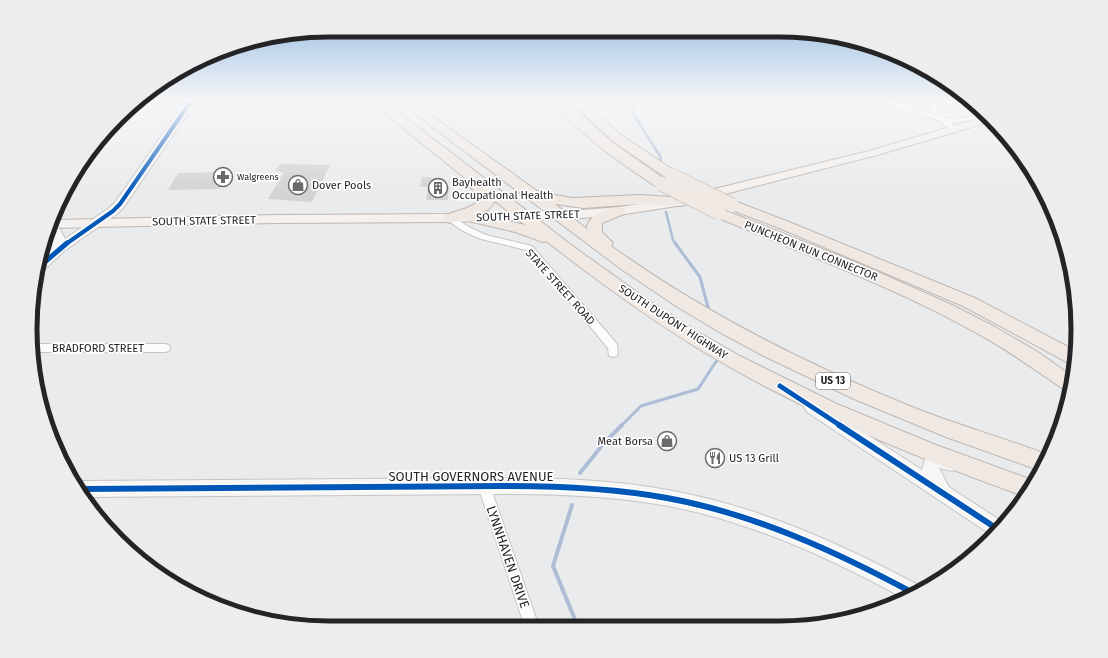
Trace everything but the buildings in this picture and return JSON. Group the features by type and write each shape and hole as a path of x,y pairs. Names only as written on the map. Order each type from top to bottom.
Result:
{"highway":[{"name":"SOUTH DUPONT HIGHWAY","path":"416,132 563,246 682,331 780,386 872,430 959,465 1024,488"},
{"path":"423,132 440,143 486,179 514,197 558,214"},
{"name":"SOUTH DUPONT HIGHWAY","path":"446,132 635,271 685,304 759,346 862,394 940,426 1039,461"},
{"name":"PUNCHEON RUN CONNECTOR","path":"591,132 628,162 725,209 955,312 1006,341 1066,382"},
{"name":"PUNCHEON RUN CONNECTOR","path":"610,132 667,180"},
{"path":"447,157 483,191 488,199 486,205 479,209 450,218"},
{"path":"520,186 549,199 574,204 628,200 682,201"},
{"name":"PUNCHEON RUN CONNECTOR","path":"725,209 911,277 969,302 1070,356"},
{"path":"619,211 597,220 593,227 595,234 685,304"},
{"path":"523,215 557,229 635,271"},
{"path":"472,217 519,228 563,246"}],"main road":[{"path":"45,261 51,255 113,211 120,204 170,132"},
{"name":"SOUTH STATE STREET","path":"56,224 276,219 450,218 619,211 682,201 750,185 873,153 941,132"},
{"path":"51,255 59,238 56,232 53,231"},
{"path":"780,386 994,527"},
{"path":"943,493 930,471 931,464 940,460 959,465"},
{"name":"SOUTH GOVERNORS AVENUE","path":"85,489 484,486 556,487 630,493 668,498 746,519 798,537 837,553 905,592"}],"street":[{"name":"STATE STREET ROAD","path":"450,218 466,229 484,238 528,248 613,347 613,353"},
{"name":"BRADFORD STREET","path":"38,348 165,348"},
{"name":"LYNNHAVEN DRIVE","path":"484,486 530,621"}],"waterway":[{"path":"645,132 660,156 661,161"},
{"path":"666,212 673,240 676,244"},
{"path":"675,243 700,277 709,311"},
{"path":"580,473 604,443 641,406 698,389 719,357"},
{"path":"572,505 553,566 576,621"}],"cycle path":[{"path":"45,261 60,248 113,211 120,204 170,132"},
{"path":"780,386 994,527"},
{"path":"85,489 537,486 603,489 636,493 668,498 711,508 774,528 815,544 909,591"}],"place":[{"name":"Walgreens","path":"223,177"},
{"name":"Dover Pools","path":"298,185"},
{"name":"Bayhealth Occupational Health","path":"438,188"},
{"name":"Meat Borsa","path":"667,441"},
{"name":"US 13 Grill","path":"715,458"}]}
